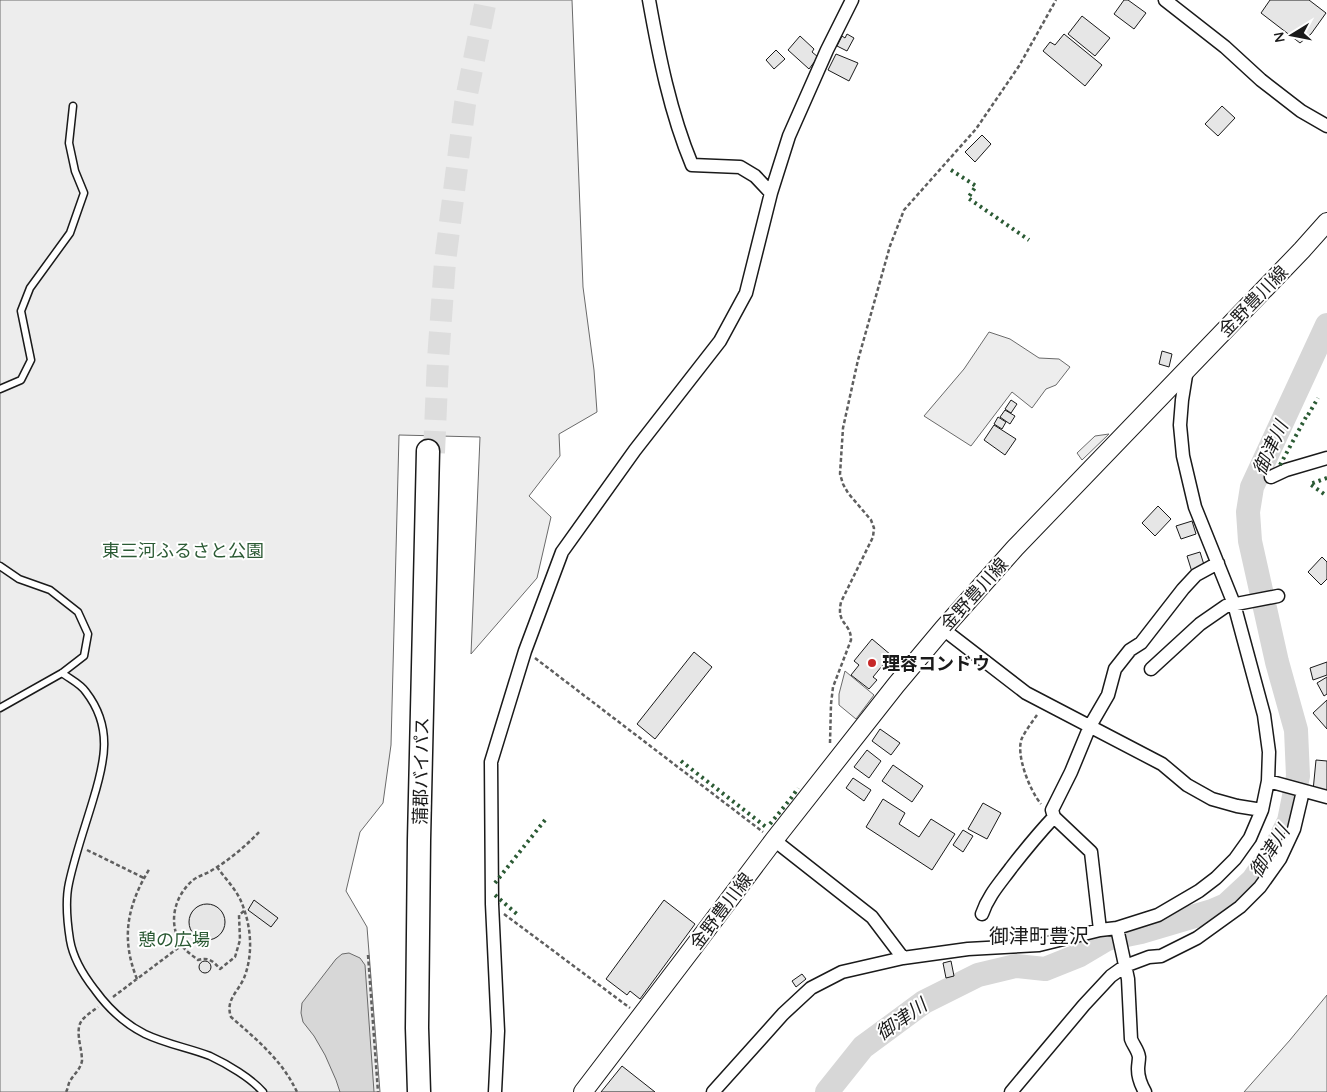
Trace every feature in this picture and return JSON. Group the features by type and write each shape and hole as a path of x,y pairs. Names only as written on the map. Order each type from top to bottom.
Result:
{"highway":[{"name":"蒲郡バイパス","path":"419,1092 417,1028 419,840 431,452 426,963 427,1092"}],"main road":[{"name":"金野豊川線","path":"583,1092 774,840 896,685 943,629 1015,548 1327,222"}],"street":[{"path":"649,0 661,67 669,98 692,165 740,167 755,176 771,193"},
{"path":"495,1092 498,1031 492,904 491,762 525,651 562,552 635,450 720,341 746,293 771,193 789,136 827,50 852,0"},
{"path":"1165,0 1225,47 1261,80 1301,111 1327,126"},
{"path":"713,1092 783,1014 811,988 842,972 903,958 968,949 1040,945 1100,930 1117,931 1158,915 1199,891 1216,878 1235,859 1250,838 1272,782 1269,752 1264,715 1234,604 1196,507 1183,456 1180,424 1187,369"},
{"path":"1271,477 1286,470 1327,458"},
{"path":"1100,930 1091,852 1054,817 1052,810 1071,772 1090,726 1108,695 1116,669 1130,650 1141,643 1196,575 1218,563"},
{"path":"1151,669 1200,624 1226,606 1278,596"},
{"path":"943,629 1026,692 1162,764 1188,785 1212,799 1262,810"},
{"path":"1272,782 1327,797"},
{"path":"1011,1092 1098,990 1125,964 1149,957 1161,956 1196,938 1240,906 1260,887 1280,859 1294,830 1303,791"},
{"path":"982,914 986,901 1034,838 1054,817"},
{"path":"774,840 872,917 903,958"},
{"path":"1117,931 1128,980 1131,1039 1137,1050 1139,1058 1138,1074 1145,1092"}],"lane":[{"path":"0,389 21,380 31,360 21,311 30,288 70,233 84,194 75,171 69,143 73,106"},
{"path":"0,566 19,579 50,590 78,612 88,634 84,656 62,673 0,708"},
{"path":"62,673 85,690 95,706 102,722 105,743 102,768 68,885 67,921 70,942 78,964 104,1003 124,1021 145,1034 210,1056 238,1072 263,1092"}],"path":[{"path":"834,764 830,739 833,687 851,640 851,633 840,618 839,611 841,602 873,536 874,528 871,520 848,493 843,484 840,474 843,428 858,360 890,246 904,210 976,129 1019,66 1056,0"},
{"path":"525,651 774,840"},
{"path":"1037,715 1022,739 1020,747 1025,775 1036,798 1054,817"},
{"path":"244,911 239,915 240,940 235,957 220,969 208,958 198,960 182,946 174,921 178,897 192,880 217,867 247,845 260,831"},
{"path":"79,846 144,878"},
{"path":"217,867 240,899 250,938 248,965 243,979 229,1003 231,1017 276,1058 297,1092"},
{"path":"137,978 129,953 128,922 136,893 150,868"},
{"path":"492,904 641,1017"},
{"path":"66,1092 81,1063 82,1057 78,1032 80,1022 190,939"},
{"path":"368,955 378,1092"}],"shaded area":[{"name":"東三河ふるさと公園","path":"0,0 572,0 583,287 594,370 597,412 559,434 560,456 529,496 551,517 537,578 471,654 480,437 399,435 391,745 383,803 360,832 346,891 367,927 380,1092 0,1092"},
{"path":"989,332 1010,339 1039,358 1059,359 1070,367 1056,385 1046,389 1032,408 1012,392 971,446 924,416 964,369"},
{"path":"1109,434 1082,460 1077,453 1095,436"},
{"path":"845,671 874,695 856,719 839,705 839,694"},
{"path":"349,953 360,958 365,965 374,1092 340,1092 325,1055 303,1022 301,1013 302,1003 336,959 342,954"},
{"path":"1327,995 1327,1092 1244,1092 1290,1040"}],"building":[{"path":"1124,0 1128,0 1146,13 1134,29 1114,14"},
{"path":"1270,0 1309,0 1326,13 1311,34 1300,43 1261,13"},
{"path":"1082,16 1110,38 1095,56 1068,34"},
{"path":"847,34 854,38 847,51 837,46 842,36 845,38"},
{"path":"1064,34 1102,65 1085,86 1043,51 1050,42 1055,45"},
{"path":"800,36 814,49 812,52 818,57 809,69 788,50"},
{"path":"776,50 785,59 774,69 766,60"},
{"path":"836,54 858,63 849,81 828,70"},
{"path":"1222,106 1235,118 1218,136 1205,124"},
{"path":"982,135 991,144 975,162 965,152"},
{"path":"1162,351 1172,354 1169,367 1159,364"},
{"path":"1011,400 1017,404 1011,413 1005,409"},
{"path":"1005,410 1015,416 1010,424 1000,417"},
{"path":"998,417 1006,422 1002,429 994,424"},
{"path":"994,425 1016,439 1005,455 984,440"},
{"path":"1158,506 1171,519 1155,536 1142,523"},
{"path":"1192,521 1196,534 1181,539 1176,526"},
{"path":"1200,552 1205,568 1192,572 1187,556"},
{"path":"1322,557 1327,562 1327,579 1321,585 1308,572"},
{"path":"872,639 891,655 873,677 877,680 869,689 851,675 859,665 854,661"},
{"path":"694,652 712,667 655,739 637,724"},
{"path":"1327,662 1327,675 1313,680 1310,668"},
{"path":"1327,677 1327,694 1324,696 1317,683"},
{"path":"1327,700 1327,729 1313,713"},
{"path":"880,729 900,743 891,755 872,741"},
{"path":"867,750 881,761 869,778 854,767"},
{"path":"1316,760 1327,761 1327,792 1313,791"},
{"path":"893,765 923,786 912,802 882,781"},
{"path":"853,778 871,790 864,801 846,788"},
{"path":"883,799 905,813 899,824 919,837 931,819 955,834 932,870 866,827"},
{"path":"983,803 1001,813 987,839 968,829"},
{"path":"963,830 973,836 963,852 953,845"},
{"path":"254,900 278,918 271,927 248,910"},
{"path":"664,900 695,924 640,999 630,991 627,995 606,979"},
{"path":"207,904 214,905 220,909 224,915 224,929 220,935 214,939 207,940 200,939 194,935 190,929 189,922 190,915 194,909 200,905"},
{"path":"205,961 211,967 205,973 199,967"},
{"path":"951,961 954,976 946,978 943,963"},
{"path":"802,974 806,979 796,987 792,981"},
{"path":"622,1066 655,1092 601,1092"}],"waterway":[{"name":"御津川","path":"827,1092 863,1047 924,1002 978,975 1016,966 1045,969 1080,955 1107,939 1141,932 1226,905 1253,880 1277,845 1289,821 1298,776 1296,730 1277,662 1250,541 1248,512 1252,487 1327,325"}],"tunnel":[{"path":"434,453 445,262 465,104 486,0"}],"hedge":[{"path":"951,170 976,186 968,198 1029,240"},
{"path":"1308,415 1318,398"},
{"path":"1280,465 1306,417"},
{"path":"1327,478 1310,484 1327,496"},
{"path":"681,761 766,827"},
{"path":"770,824 798,788"},
{"path":"495,883 545,820"},
{"path":"495,895 518,915"}],"place":[{"name":"理容コンドウ","path":"872,663"}],"district":[{"name":"御津町豊沢","path":"1039,935"}],"park label":[{"name":"憩の広場","path":"174,939"}]}
